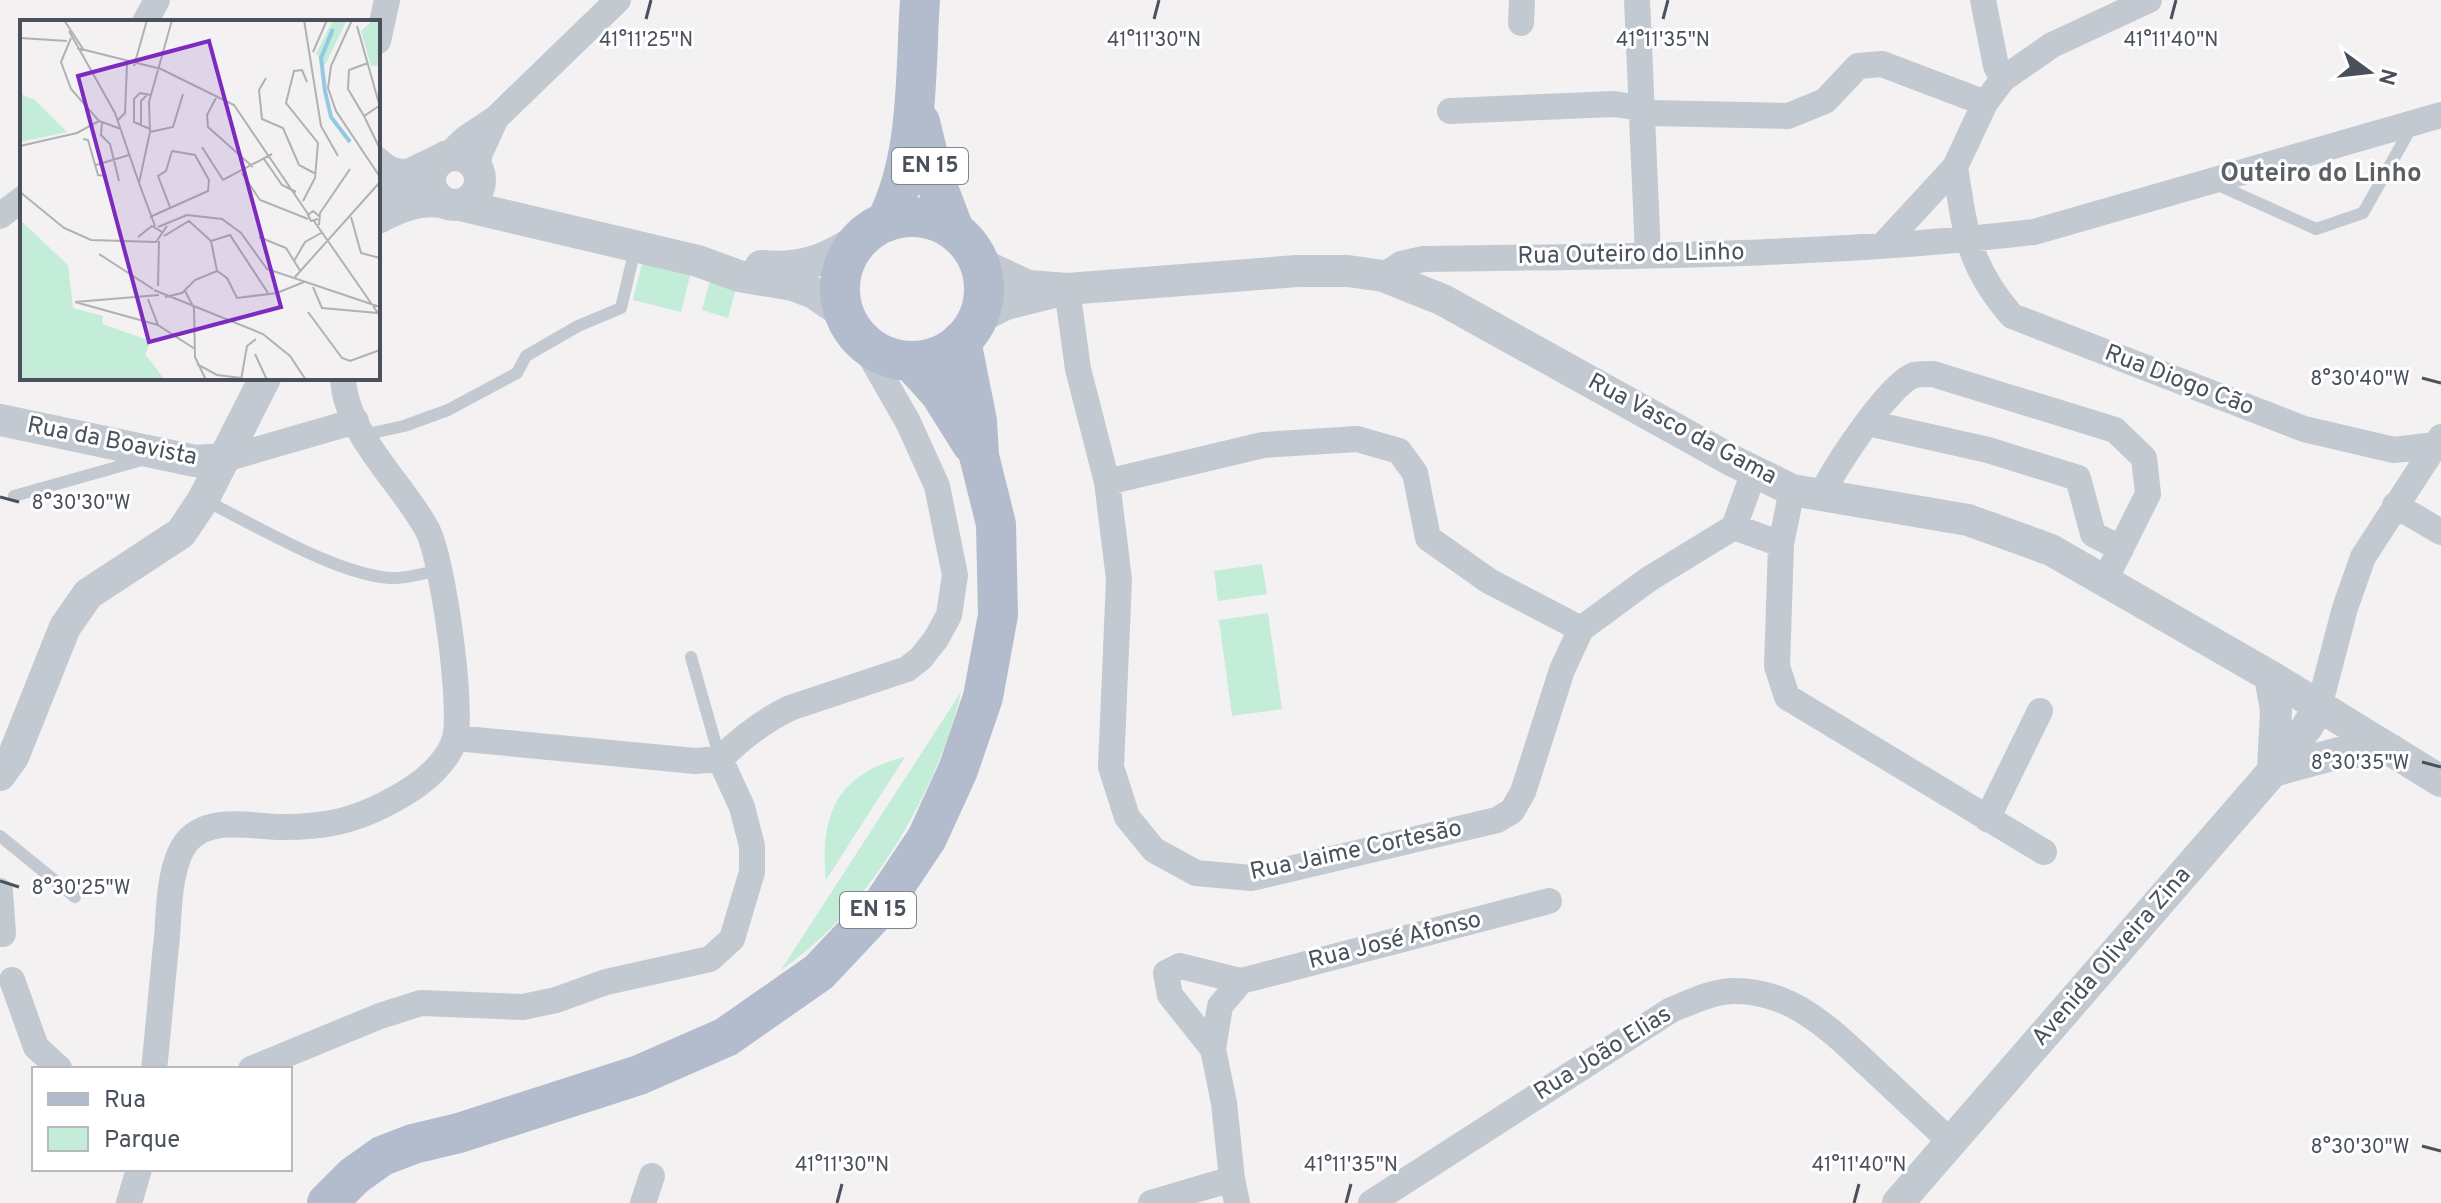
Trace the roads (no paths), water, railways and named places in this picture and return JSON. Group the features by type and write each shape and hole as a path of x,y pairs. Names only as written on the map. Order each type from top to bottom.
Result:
{"main road":[{"name":"EN 15","path":"874,230 898,198 904,175 915,98 920,0"},
{"name":"EN 15","path":"915,98 932,172 954,230"},
{"path":"914,217 941,223 954,230 964,239 979,263 984,291 969,330 938,356 911,361 883,355 853,327 841,301 843,273 853,248 874,230 914,217"},
{"name":"EN 15","path":"459,1133 639,1075 726,1037 819,972 883,904 927,838 958,770 983,697 998,615 996,524 979,456 969,330"},
{"name":"EN 15","path":"911,361 943,397 979,456"},
{"path":"327,1203 354,1176 382,1156 413,1144 459,1133"},
{"path":"362,1203 418,1156 459,1133"}],"street":[{"path":"146,20 157,0"},
{"path":"380,32 387,0"},
{"path":"380,190 395,208 447,181 480,153 496,118 618,0"},
{"path":"1637,0 1648,254"},
{"path":"1983,0 1996,66 2003,79"},
{"path":"1883,245 1955,167 1985,103 2003,79 2052,45 2149,0"},
{"path":"1450,111 1614,104 1641,108 1651,113 1788,116 1825,101 1858,66 1882,64 1985,103"},
{"name":"Rua Outeiro do Linho","path":"1383,276 1401,264 1423,259 1807,251 2034,232 2441,115"},
{"name":"Rua Diogo Cão","path":"1955,167 1967,240 1989,290 2012,316 2304,429 2394,450 2438,441"},
{"path":"380,187 391,170 447,181 493,197 541,223 698,261 739,276 793,285 814,293 853,327 908,422 937,486 955,575 949,615 929,648 907,669 790,708 737,742 720,759 695,761 455,738"},
{"path":"0,216 20,201"},
{"path":"698,261 788,268 831,256 874,230"},
{"name":"Rua Vasco da Gama","path":"979,263 1028,286 1067,289 1297,271 1348,271 1383,276 1464,311 1754,472 1807,492 1968,520 2051,550 2270,676 2441,781"},
{"name":"Rua Vasco da Gama","path":"969,330 1006,304 1067,289"},
{"name":"Rua Jaime Cortesão","path":"1067,289 1078,369 1107,482 1119,579 1111,767 1127,817 1154,850 1196,873 1251,878 1497,820 1512,811 1523,792 1562,670 1581,629"},
{"path":"2044,852 1787,697 1777,666 1781,544 1807,492 1831,474 1900,385 1914,375 1933,374 2115,430 2144,458 2148,494 2105,580"},
{"name":"Rua da Boavista","path":"225,459 264,380"},
{"path":"154,1067 170,895 180,852 199,830 229,823 310,826 339,822 374,810 426,780 455,738 452,655 440,570 428,531 360,428 344,391 343,380"},
{"name":"Rua da Boavista","path":"0,420 195,461 225,459 360,428"},
{"path":"1868,423 1988,450 2078,478 2093,534 2121,549"},
{"path":"1107,482 1263,445 1357,439 1399,451 1415,473 1428,538 1489,581 1581,629 1649,579 1734,527 1754,472"},
{"path":"2319,707 2345,608 2363,557 2438,441"},
{"path":"0,775 13,757 65,627 88,594 181,533 225,459"},
{"path":"2395,505 2441,532"},
{"path":"1734,527 1781,544"},
{"path":"2270,676 2276,710 2273,771 2339,753 2391,750"},
{"name":"Avenida Oliveira Zina","path":"1898,1203 2273,771 2319,707"},
{"path":"1987,819 2040,711"},
{"path":"256,1067 380,1016 421,1003 523,1007 556,1000 606,982 710,959 732,939 752,872 752,846 742,807 720,759"},
{"path":"0,891 3,934"},
{"name":"Rua José Afonso","path":"1213,1049 1170,995 1166,973 1180,966 1241,981 1549,901"},
{"path":"12,980 36,1047 59,1067"},
{"name":"Rua José Afonso","path":"1235,1191 1224,1103 1213,1049 1220,1006 1241,981"},
{"name":"Rua João Elias","path":"1371,1203 1671,1010 1707,996 1732,991 1759,992 1783,999 1825,1024 1952,1143"},
{"path":"126,1200 138,1171"},
{"path":"643,1203 652,1176"},
{"path":"1151,1203 1235,1191"}],"lane":[{"path":"2209,181 2316,229 2363,213 2414,122"},
{"path":"360,428 404,426 448,410 517,373 526,356 578,326 621,308 635,246"},
{"path":"14,496 161,454"},
{"path":"203,500 327,561 362,573 393,578 440,570"},
{"path":"691,657 720,759"},
{"path":"0,836 75,897"}],"district":[{"name":"Outeiro do Linho","path":"2321,174"}]}
